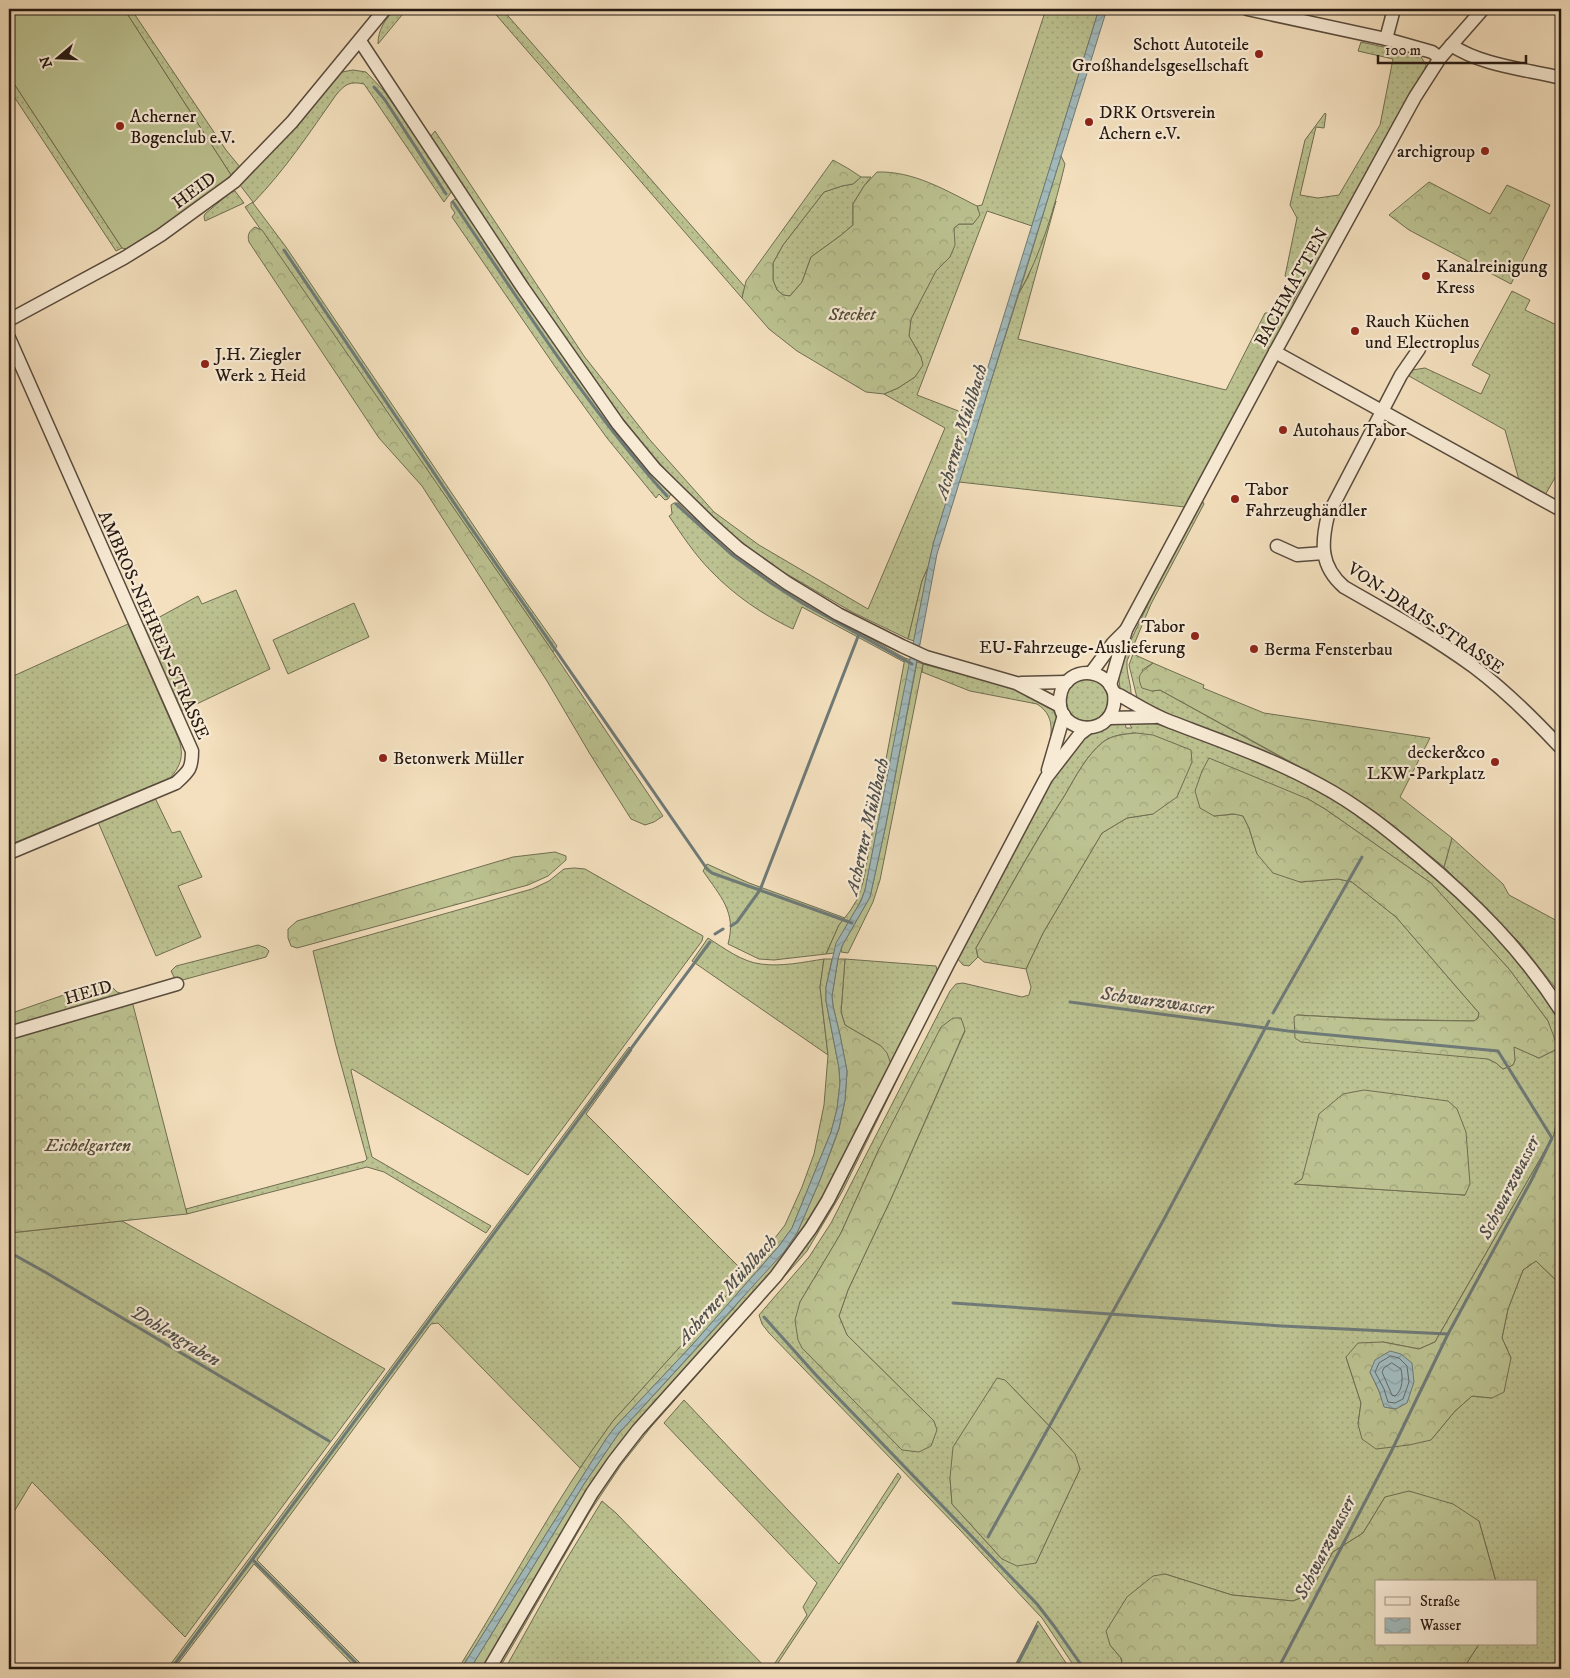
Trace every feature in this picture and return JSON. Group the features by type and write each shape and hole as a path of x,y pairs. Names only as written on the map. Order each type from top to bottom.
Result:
{"street":[{"name":"HEID","path":"9,320 124,258 161,235 234,182 292,122 385,9"},
{"path":"1247,9 1386,39 1432,52 1440,58"},
{"path":"1386,39 1394,9"},
{"name":"BACHMATTEN","path":"1126,630 1275,352 1415,97 1450,45 1483,9"},
{"path":"360,41 528,295 618,424 655,469 739,549 787,583 838,614 926,657 1016,683 1046,684 1066,682 1078,674 1091,673 1103,677 1112,689 1158,717 1233,745 1321,785 1398,838 1461,891 1509,941 1534,972 1561,1011"},
{"path":"1450,45 1459,51 1485,61 1561,78"},
{"name":"AMBROS-NEHREN-STRASSE","path":"9,338 192,751 192,766 176,783 9,853"},
{"name":"VON-DRAIS-STRASSE","path":"1419,349 1401,376 1328,515 1323,533 1327,567 1335,580 1344,587 1409,624 1473,666 1540,725 1561,748"},
{"path":"1275,352 1561,510"},
{"path":"1277,546 1296,555 1324,553"},
{"path":"1016,683 1062,711 1075,725 1088,728 1098,726 1109,718 1114,708 1112,689 1126,630"},
{"path":"1091,673 1126,630"},
{"path":"1046,778 1062,711 1060,694 1066,682"},
{"path":"1109,718 1158,717"},
{"path":"489,1669 592,1492 614,1461 638,1430 776,1276 811,1228 828,1200 948,964 1046,778 1076,738 1088,728"},
{"name":"HEID","path":"9,1033 177,984"}],"green space":[{"name":"Acherner Bogenclub e.V.","path":"21,9 124,9 231,175 207,196 180,215 126,249 122,248 9,76 9,16"},
{"path":"124,9 131,9 226,150 240,167 231,175"},
{"path":"395,9 407,9 378,44 379,34 383,25"},
{"path":"491,9 502,9 745,287 742,298"},
{"path":"1046,9 1099,9 1032,226 987,211 917,395 974,417 922,581 908,639 852,612 780,570 716,523 650,453 620,415 538,299 430,137 435,131 584,356 650,440 714,512 759,545 868,609 945,428 884,394 915,377 921,357 909,336 911,319 936,270 950,257 954,228 959,224 973,224 979,215 977,206 982,205"},
{"path":"1361,42 1420,55 1426,65 1424,71 1185,507 959,482 1019,293 1028,277 1056,201 1018,339 1226,390 1265,313 1273,313 1280,297 1292,303 1301,286 1285,276 1297,218 1290,205 1305,140 1325,113 1324,128 1316,127 1300,195 1318,198 1339,195 1380,125 1393,59 1358,51"},
{"path":"353,70 366,72 384,91 450,186 452,191 444,202 364,84 351,83 342,88 336,95 307,137 253,203 286,247 509,578 557,646 553,652 245,207 253,202 240,185 241,182 287,136 342,72"},
{"path":"9,76 122,248 116,251 9,89"},
{"path":"1061,156 1065,164 1052,213 1041,247 1019,293"},
{"name":"Stecket","path":"833,160 861,177 853,184 824,192 783,245 773,263 773,280 777,290 783,295 790,296 802,282 811,257 853,225 853,204 864,186 877,172 916,178 941,188 977,206 980,215 973,224 959,224 954,228 955,245 950,257 936,271 911,319 909,336 921,357 923,365 915,377 884,394 866,392 797,351 769,329 742,298 746,281"},
{"path":"861,177 871,177 853,204 853,225 811,257 802,282 790,296 783,295 777,290 773,280 773,263 783,245 824,192 853,184"},
{"path":"1429,182 1490,214 1507,185 1550,205 1511,284 1409,230 1389,215"},
{"path":"232,191 235,191 244,203 205,221 205,214"},
{"path":"455,199 459,202 648,468 671,494 668,499 665,500 659,494 656,498 607,438 556,368 452,217 455,213 451,207 451,202"},
{"path":"255,227 262,230 553,652 663,816 645,825 631,819 547,681 422,486 379,438 249,242 249,233"},
{"path":"1512,291 1530,300 1525,310 1561,327 1561,467 1544,497 1519,480 1505,430 1409,376 1412,370 1425,368 1481,394 1490,375 1472,365"},
{"path":"1200,502 1204,504 1151,604 1127,661 1131,698 1120,688 1118,673 1157,585"},
{"path":"678,503 707,530 771,580 805,602 905,658 904,662 802,607 793,629 749,604 720,580 689,545 669,516 672,514 671,505"},
{"path":"928,567 914,641 908,639 922,581"},
{"path":"236,590 270,669 182,711 143,626 198,596 202,604"},
{"path":"354,603 369,637 288,674 273,640"},
{"path":"128,624 179,740 181,755 177,769 170,778 9,845 9,678"},
{"path":"1133,654 1153,663 1142,670 1152,691 1160,690 1293,764 1138,702 1129,665"},
{"path":"905,658 911,660 865,890 840,937 834,953 826,954 839,925 858,898 863,882"},
{"path":"917,662 923,664 880,880 873,902 848,953 841,952 842,946 870,897"},
{"path":"1153,663 1204,685 1203,688 1264,713 1430,738 1400,797 1452,838 1444,867 1390,823 1329,783 1160,690 1152,691 1142,688 1139,679 1141,673"},
{"path":"923,664 1017,689 1053,705 1058,718 1045,762 1051,723 1044,710 1037,704 970,691 922,672"},
{"path":"1091,679 1099,682 1105,688 1108,700 1105,712 1099,718 1083,721 1075,718 1069,712 1066,696 1069,688 1075,682"},
{"path":"1118,721 1125,721 1126,728 1132,728 1130,725 1131,721 1177,729 1298,780 1346,806 1390,839 1444,884 1502,942 1561,1021 1561,1096 1554,1135 1435,1342 1419,1349 1383,1342 1346,1357 1361,1403 1358,1424 1431,1440 1455,1411 1472,1396 1492,1398 1511,1358 1502,1338 1508,1309 1523,1270 1536,1261 1561,1283 1561,1669 1463,1669 1478,1646 1538,1646 1538,1580 1495,1580 1479,1521 1385,1497 1363,1533 1333,1552 1308,1595 1293,1601 1232,1595 1165,1574 1110,1645 1121,1658 1123,1669 1076,1669 1042,1618 762,1324 759,1315 809,1257 831,1223 950,991 956,984 963,983 1022,997 1029,995 1031,987 1026,969 1043,933 1102,833 1127,818 1153,814 1136,733 1119,735 1103,742 1086,760 1019,871 976,948 978,957 969,966 963,965 957,958 1040,799 1062,765 1086,734 1097,732","holes":["1308,799 1431,883 1508,968 1548,1021 1555,1050 1539,1058 1513,1046 1515,1060 1513,1065 1503,1069 1488,1059 1297,1015 1474,1021 1478,1018 1479,1013 1396,917 1352,882 1338,879 1300,882 1257,854 1243,816 1236,814 1214,816","965,1031 890,1201 848,1290 839,1316 847,1335 934,1421 843,1389 802,1348 800,1302 840,1235 879,1149","1302,1179 1465,1195 1295,1184","1005,1380 1072,1451 1080,1469 1036,1563 1002,1559 952,1504 950,1478"]},
{"path":"1136,733 1153,735 1191,750 1192,762 1177,797 1153,814 1127,818 1102,833 1043,933 1026,969 984,962 978,957 976,948 1030,852 1082,767 1103,742 1119,735"},
{"path":"1209,758 1308,799 1431,883 1509,969 1548,1021 1557,1045 1555,1050 1539,1058 1514,1047 1515,1060 1513,1065 1503,1069 1488,1059 1301,1042 1295,1038 1294,1017 1297,1015 1385,1020 1474,1021 1478,1018 1479,1013 1396,917 1352,882 1338,879 1300,882 1273,873 1257,854 1243,816 1234,814 1214,816 1200,808 1195,791"},
{"path":"155,798 172,833 180,831 202,877 178,886 201,937 156,956 98,822"},
{"path":"1452,838 1503,884 1509,895 1561,923 1561,995 1520,943 1444,867"},
{"path":"555,852 566,856 566,860 548,876 528,885 297,948 291,946 288,938 288,929 297,921 513,857"},
{"path":"707,864 749,883 845,918 839,925 826,954 774,960 759,959 728,944 730,933 729,913 721,897 703,871"},
{"path":"564,869 585,869 703,936 702,941 528,1175 352,1069 351,1071 372,1157 491,1226 486,1233 384,1172 367,1167 187,1214 186,1209 367,1159 336,1046 313,951 532,889 549,881"},
{"path":"708,938 740,958 754,963 785,965 824,959 820,987 828,1055 692,961"},
{"path":"258,945 269,951 266,957 179,981 171,971 176,966"},
{"path":"824,959 832,959 826,987 826,1001 839,1068 840,1083 837,1109 831,1132 792,1228 779,1246 693,1344 615,1427 461,1669 458,1669 552,1512 613,1421 754,1265 785,1225 814,1154 824,1105 828,1055 820,987"},
{"path":"838,959 845,959 841,1012 845,1025 881,1046 887,1053 891,1064 823,1200 780,1264 643,1417 484,1669 470,1669 584,1484 619,1433 732,1310 797,1233 839,1129 845,1100 847,1071 832,996"},
{"path":"845,959 936,966 937,975 891,1064 881,1046 845,1025 841,1012"},
{"path":"947,978 842,1192 807,1251 651,1427 621,1465 589,1513 499,1669 494,1669 586,1511 618,1462 682,1388"},
{"name":"Eichelgarten","path":"98,983 110,985 117,992 126,995 132,1001 187,1214 9,1233 9,1014"},
{"path":"953,1018 961,1018 965,1030 890,1201 848,1290 839,1316 847,1335 934,1421 937,1430 931,1446 919,1452 902,1450 802,1348 798,1340 795,1320 800,1302 841,1233 879,1149 941,1027"},
{"path":"629,1047 632,1050 586,1114 746,1274 613,1421 580,1468 438,1323 431,1324 257,1560 366,1669 357,1669 254,1564 174,1669 167,1669"},
{"path":"1364,1090 1448,1101 1457,1109 1466,1132 1470,1184 1465,1195 1294,1184 1302,1179 1319,1114 1343,1094"},
{"path":"1561,1096 1561,1283 1536,1261 1523,1270 1508,1309 1502,1338 1511,1358 1504,1392 1492,1398 1472,1396 1455,1411 1431,1440 1376,1449 1362,1439 1358,1424 1361,1403 1346,1357 1358,1343 1383,1342 1419,1349 1435,1342 1554,1135","holes":["1370,1372 1396,1409 1385,1407"]},
{"path":"122,1221 385,1369 185,1637 32,1482 9,1520 9,1233"},
{"path":"997,1378 1005,1380 1056,1433 1075,1454 1080,1469 1036,1563 1017,1566 1002,1559 952,1504 950,1478 953,1447"},
{"path":"684,1400 839,1564 898,1473 901,1477 774,1669 771,1669 807,1615 803,1607 817,1583 664,1423"},
{"path":"1409,1491 1453,1504 1479,1521 1495,1580 1375,1580 1375,1646 1478,1646 1463,1669 1123,1669 1121,1658 1110,1645 1106,1631 1127,1597 1153,1576 1165,1574 1232,1595 1293,1601 1308,1595 1333,1552 1363,1533 1385,1497"},
{"path":"602,1501 616,1513 767,1669 505,1669 563,1565"},
{"path":"1038,1621 1070,1669 1013,1669"}],"water":[{"path":"1099,9 1107,9 937,554 886,824 870,897 842,946 838,959 832,996 847,1071 845,1100 839,1128 820,1180 797,1233 784,1252 619,1433 584,1484 470,1669 461,1669 615,1427 693,1344 779,1246 792,1228 831,1132 837,1109 840,1083 839,1068 826,1001 826,987 836,943 861,901 865,890 934,541"},
{"path":"1390,1351 1401,1354 1412,1363 1414,1382 1407,1403 1396,1409 1384,1407 1370,1372 1375,1360"}],"waterway":[{"path":"374,87 385,100 446,194"},
{"path":"453,202 555,353 637,462 667,496"},
{"path":"284,250 467,522 707,869 712,873 852,923"},
{"path":"676,504 731,554 771,583 802,603 912,664"},
{"path":"731,926 737,922 760,890 859,634"},
{"path":"1273,1013 1362,857"},
{"path":"715,934 723,929"},
{"path":"171,1669 710,942"},
{"name":"Schwarzwasser","path":"1070,1002 1288,1031 1498,1051 1552,1138 1531,1181 1448,1334 1391,1452 1278,1669"},
{"path":"988,1537 1163,1221 1269,1021"},
{"name":"Dohlengraben","path":"9,1252 329,1441"},
{"path":"953,1303 1282,1326 1448,1334"},
{"path":"764,1317 816,1375 1037,1604 1084,1669"},
{"path":"253,1560 362,1669"},
{"path":"1015,1669 1037,1626"}],"place":[{"name":"Schott Autoteile Gr0ßhandelsgesellschaft","path":"1259,54"},
{"name":"DRK Ortsverein Achern e.V.","path":"1089,122"},
{"name":"Acherner Bogenclub e.V.","path":"120,126"},
{"name":"archigroup","path":"1485,151"},
{"name":"Kanalreinigung Kress","path":"1426,276"},
{"name":"Rauch Küchen und Electroplus","path":"1355,331"},
{"name":"J.H. Ziegler Werk 2 Heid","path":"205,364"},
{"name":"Autohaus Tabor","path":"1283,430"},
{"name":"Tabor Fahrzeughändler","path":"1235,499"},
{"name":"Tabor EU-Fahrzeuge-Auslieferung","path":"1195,636"},
{"name":"Berma Fensterbau","path":"1254,649"},
{"name":"Betonwerk Müller","path":"383,758"},
{"name":"decker&co LKW-Parkplatz","path":"1495,762"}],"water label":[{"name":"Acherner Mühlbach","path":"960,431"},
{"name":"Acherner Mühlbach","path":"866,826"},
{"name":"Acherner Mühlbach","path":"726,1289"}]}
